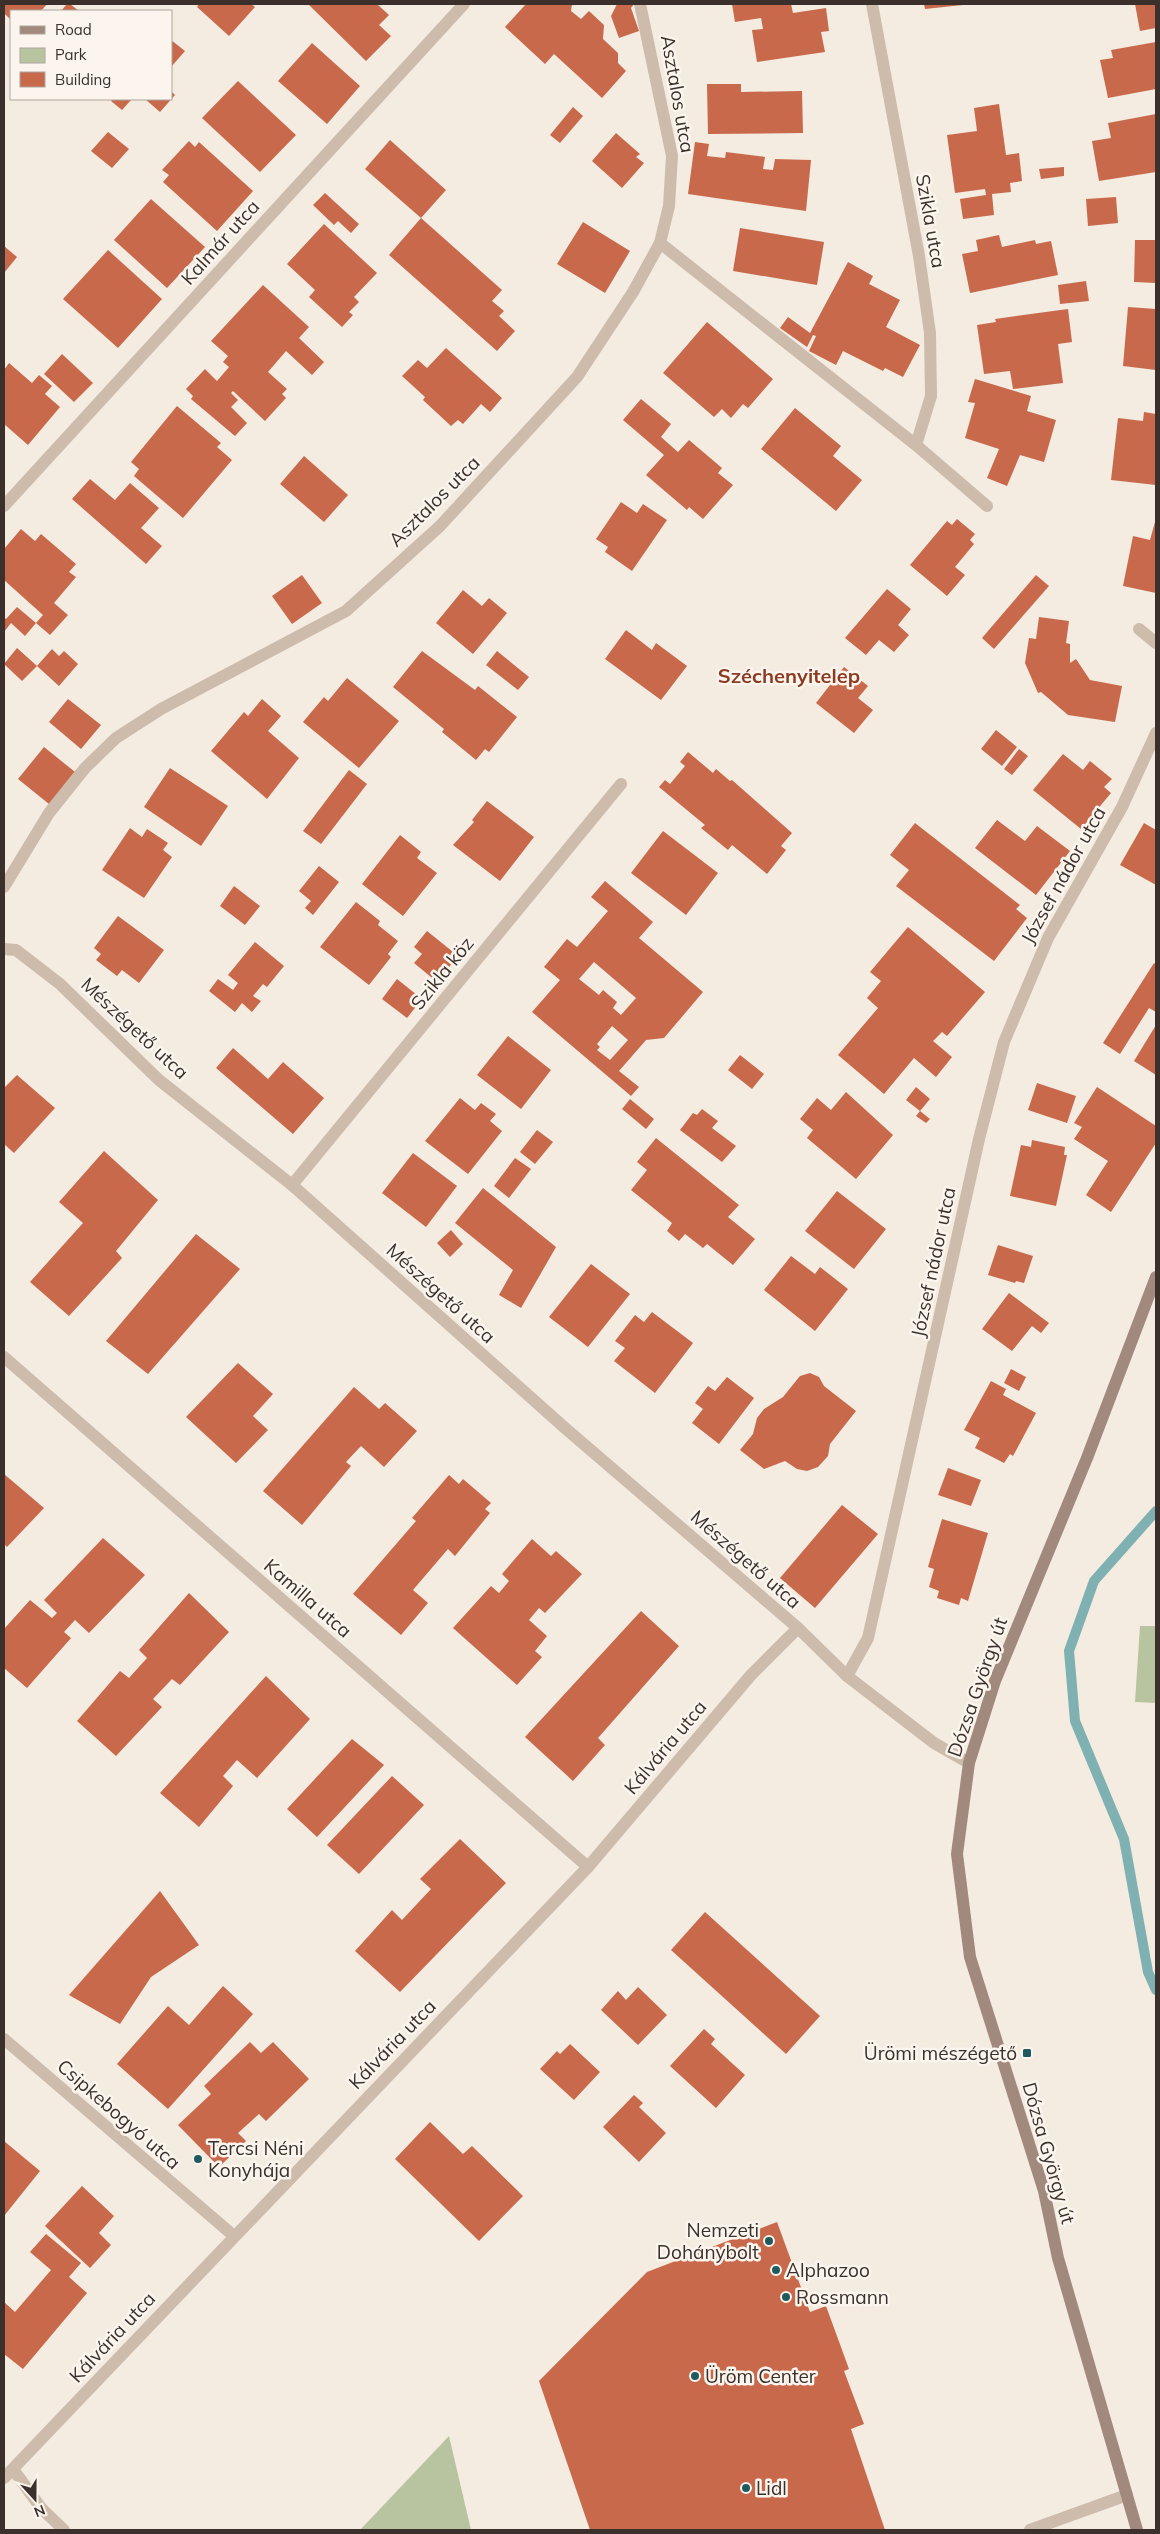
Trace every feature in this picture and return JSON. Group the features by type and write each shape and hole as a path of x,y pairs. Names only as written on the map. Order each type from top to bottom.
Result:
{"main road":[{"name":"Dózsa György út","path":"1137,2530 1058,2258 1044,2191 970,1957 957,1854 969,1763 995,1681 1087,1458 1156,1277"}],"street":[{"name":"Kalmár utca","path":"4,506 464,4"},
{"name":"Asztalos utca","path":"4,887 49,813 85,768 116,738 161,709 346,611 440,526 577,377 633,292 660,243 669,206 672,156 640,4"},
{"name":"Szikla utca","path":"872,4 919,256 930,333 931,396 916,445"},
{"path":"660,243 916,445 987,506"},
{"path":"1140,629 1156,643"},
{"name":"József nádor utca","path":"847,1676 868,1638 979,1139 1004,1042 1048,938 1122,807 1156,733"},
{"name":"Szikla köz","path":"292,1186 620,784"},
{"name":"Mészégető utca","path":"4,949 16,950 60,984 160,1080 292,1186 565,1428 798,1628 847,1676"},
{"name":"Kamilla utca","path":"4,1357 588,1867"},
{"name":"Kálvária utca","path":"4,2478 588,1867 751,1675 798,1628"},
{"path":"847,1676 934,1743 969,1763"},
{"name":"Csipkebogyó utca","path":"4,2039 234,2236"},
{"path":"13,2469 41,2508 64,2530"},
{"path":"1030,2530 1127,2495"}],"green space":[{"path":"1140,1626 1156,1626 1156,1703 1135,1702"},
{"path":"449,2436 471,2530 360,2530"}],"building":[{"path":"4,4 47,4 42,10 10,10 10,19 4,13"},
{"path":"67,4 70,4 78,10 62,10"},
{"path":"199,4 251,4 255,7 229,36 197,7"},
{"path":"377,4 389,15 379,25 391,36 366,61 309,5"},
{"path":"526,4 572,4 571,11 581,19 589,11 604,25 603,39 618,53 618,63 626,71 602,98 554,54 545,64 505,27"},
{"path":"617,4 634,4 631,8 639,31 619,38 611,16"},
{"path":"732,4 791,4 793,13 826,8 829,31 821,32 825,52 757,62 752,30 763,29 761,18 735,22"},
{"path":"924,4 963,4 963,5 925,9"},
{"path":"1135,4 1156,4 1156,28 1140,31"},
{"path":"172,41 185,51 172,66"},
{"path":"1156,42 1156,89 1108,98 1100,60 1113,58 1111,50"},
{"path":"312,43 360,86 327,124 278,81"},
{"path":"238,81 296,135 260,172 202,118"},
{"path":"707,84 741,84 741,92 802,91 803,133 708,134"},
{"path":"112,100 131,100 122,110"},
{"path":"146,100 171,100 160,112"},
{"path":"999,104 1006,155 1019,153 1022,181 1010,183 1011,192 992,194 994,215 963,219 960,199 986,195 985,189 955,193 947,135 977,131 974,108"},
{"path":"573,107 583,116 560,143 550,135"},
{"path":"1156,114 1156,172 1099,181 1092,141 1111,138 1108,123"},
{"path":"108,132 129,149 112,168 91,151"},
{"path":"616,133 640,154 636,157 644,163 622,188 592,161"},
{"path":"390,140 446,190 421,218 365,169"},
{"path":"189,141 195,147 199,142 253,191 217,231 163,182 169,175 162,170"},
{"path":"695,142 709,144 707,156 725,158 726,152 765,157 763,169 773,170 775,159 811,160 806,211 688,194"},
{"path":"1064,167 1064,176 1041,179 1039,169"},
{"path":"325,193 359,224 351,233 338,221 334,225 313,205"},
{"path":"1116,197 1118,223 1088,226 1086,199"},
{"path":"151,199 205,247 167,288 114,240"},
{"path":"421,218 502,290 492,301 504,311 499,316 515,331 497,351 389,255"},
{"path":"583,222 630,251 605,293 557,264"},
{"path":"324,224 377,273 354,297 359,302 349,312 353,315 342,327 309,297 315,290 287,264"},
{"path":"740,228 824,242 817,285 733,271"},
{"path":"999,235 1002,247 1035,240 1036,244 1051,241 1058,275 970,293 962,254 978,251 976,240"},
{"path":"1135,240 1156,240 1156,283 1134,282"},
{"path":"4,246 17,257 4,273"},
{"path":"108,250 162,299 118,348 63,299"},
{"path":"848,262 873,276 869,284 900,300 886,327 920,345 903,377 885,368 883,371 843,351 836,365 809,351 816,336 813,335 807,347 780,328 788,317 810,333"},
{"path":"1086,281 1089,301 1060,304 1058,285"},
{"path":"263,285 309,327 299,338 324,362 312,375 286,351 268,372 287,389 282,394 286,398 265,421 233,391 231,393 238,400 231,407 247,423 235,436 191,399 193,396 186,389 205,369 217,381 229,367 223,362 228,356 211,341"},
{"path":"1128,307 1156,309 1156,370 1123,366"},
{"path":"1068,309 1072,342 1058,344 1063,383 1013,389 1010,371 984,374 977,325 996,322 995,319"},
{"path":"707,322 773,379 748,408 743,404 731,418 722,409 714,417 663,373"},
{"path":"446,348 502,398 490,412 481,404 463,424 458,420 451,426 423,400 425,397 402,376 418,360 427,368"},
{"path":"62,354 93,383 74,402 44,374"},
{"path":"9,363 32,383 39,375 52,386 45,394 60,407 28,445 4,424 4,370"},
{"path":"975,379 1031,396 1027,411 1056,420 1044,462 1020,455 1007,486 987,478 999,449 965,438 975,403 968,402"},
{"path":"641,399 671,424 661,437 678,452 689,440 722,468 718,473 733,485 703,519 689,507 687,510 646,475 664,455 623,420"},
{"path":"177,406 221,443 217,447 232,460 183,518 134,476 139,469 131,462"},
{"path":"795,408 841,446 833,456 862,480 836,511 761,449"},
{"path":"1144,412 1156,414 1156,485 1111,480 1118,418 1143,421"},
{"path":"304,456 348,495 324,522 280,484"},
{"path":"90,479 115,500 130,483 159,508 141,528 162,546 146,564 72,499"},
{"path":"621,502 637,513 643,504 667,520 632,571 605,552 608,547 596,539"},
{"path":"957,519 975,534 970,540 974,544 955,567 965,575 947,596 910,565 947,521 952,525"},
{"path":"1155,522 1156,593 1123,586 1133,536 1150,540"},
{"path":"21,529 35,541 41,534 76,564 69,572 76,577 54,603 68,615 50,635 36,623 43,615 4,580 4,549"},
{"path":"302,575 322,603 292,624 272,596"},
{"path":"1036,575 1049,586 994,649 982,638"},
{"path":"887,589 911,609 898,625 909,635 894,652 879,640 866,655 845,638"},
{"path":"463,590 482,606 489,598 507,613 473,654 436,623"},
{"path":"17,607 36,623 25,636 11,623 4,632 4,617 6,619"},
{"path":"1039,617 1069,621 1066,643 1070,644 1070,663 1076,659 1090,680 1122,686 1115,722 1068,715 1041,692 1038,693 1025,663 1029,638 1036,639"},
{"path":"626,630 652,650 656,643 687,666 661,700 605,659"},
{"path":"17,648 37,666 22,681 4,664"},
{"path":"52,649 59,656 64,651 78,664 59,686 37,666"},
{"path":"422,651 475,690 478,686 517,717 489,752 485,749 476,760 442,732 444,729 393,687"},
{"path":"497,651 529,677 518,690 486,665"},
{"path":"844,667 868,686 858,698 873,710 854,733 816,703"},
{"path":"347,678 399,721 359,768 303,722 324,697 328,701"},
{"path":"68,699 101,725 81,749 49,722"},
{"path":"262,699 281,716 268,731 299,758 267,799 211,751 244,712 248,716"},
{"path":"996,730 1017,747 1002,766 981,749"},
{"path":"44,747 75,772 49,804 18,779"},
{"path":"1019,749 1028,756 1012,775 1004,769"},
{"path":"688,752 713,773 716,769 730,781 732,780 792,833 781,846 786,850 767,874 732,845 728,850 701,828 705,825 659,787 665,780 670,784 685,766 680,762"},
{"path":"1063,754 1083,770 1090,761 1112,779 1104,787 1111,793 1081,829 1033,790"},
{"path":"170,768 228,806 201,846 144,807"},
{"path":"349,770 367,784 321,844 303,831"},
{"path":"487,801 534,837 500,881 453,845 474,822 472,820"},
{"path":"997,820 1025,841 1037,826 1070,851 1036,895 975,848"},
{"path":"915,823 1020,905 1016,909 1027,918 994,961 896,886 909,870 890,855"},
{"path":"1144,823 1156,830 1156,885 1120,865"},
{"path":"130,828 142,837 147,829 168,843 163,850 172,857 144,898 102,870"},
{"path":"663,831 718,873 686,915 631,873"},
{"path":"400,835 421,852 417,858 437,873 403,916 362,884"},
{"path":"319,866 339,882 313,915 305,908 311,901 299,891"},
{"path":"605,881 653,922 639,938 703,992 664,1038 646,1040 619,1071 639,1087 631,1096 532,1012 560,980 544,967 567,939 577,947 608,911 591,897","holes":["594,962 636,998 621,1015 613,1008 617,1002 603,990 599,995 579,979","612,1026 628,1040 610,1060 597,1050 600,1047 597,1044"]},
{"path":"234,886 260,906 245,925 220,906"},
{"path":"356,902 380,921 378,925 398,941 388,954 391,957 369,985 320,947"},
{"path":"118,916 164,950 139,983 122,970 117,976 96,960 101,954 94,948"},
{"path":"908,927 985,992 947,1036 942,1032 933,1041 952,1057 936,1077 914,1058 884,1094 838,1055 878,1008 867,998 881,981 870,972"},
{"path":"427,931 458,956 437,982 414,963 422,954 414,947"},
{"path":"255,942 284,966 267,987 263,984 253,996 261,1001 252,1012 242,1003 235,1012 209,991 218,979 233,990 238,983 228,975"},
{"path":"1154,963 1156,965 1156,1012 1149,1008 1120,1054 1103,1043"},
{"path":"397,979 422,999 407,1018 382,999"},
{"path":"1156,1025 1156,1075 1134,1061"},
{"path":"508,1036 551,1070 521,1109 477,1075"},
{"path":"233,1048 268,1079 283,1062 324,1098 293,1134 216,1068"},
{"path":"740,1055 764,1074 752,1089 728,1070"},
{"path":"17,1075 55,1108 14,1153 4,1144 4,1088"},
{"path":"1037,1083 1076,1096 1067,1123 1028,1110"},
{"path":"916,1087 930,1099 920,1111 906,1100"},
{"path":"1097,1087 1156,1126 1156,1143 1111,1212 1086,1195 1108,1161 1074,1139 1082,1127 1074,1123"},
{"path":"846,1092 893,1135 856,1179 807,1138 813,1130 800,1119 817,1098 831,1110"},
{"path":"460,1098 475,1110 481,1103 496,1114 490,1121 502,1131 468,1174 425,1141"},
{"path":"630,1099 654,1119 646,1129 622,1109"},
{"path":"702,1109 718,1121 712,1128 736,1146 722,1162 680,1130 693,1113 697,1115"},
{"path":"920,1111 930,1119 926,1123 916,1116"},
{"path":"537,1130 553,1142 535,1164 520,1152"},
{"path":"656,1138 739,1205 728,1217 755,1239 733,1265 707,1244 703,1248 685,1234 679,1241 667,1231 672,1223 631,1190 647,1170 637,1162"},
{"path":"1032,1140 1065,1147 1064,1155 1067,1155 1056,1206 1010,1196 1021,1145 1031,1147"},
{"path":"104,1151 158,1200 116,1251 122,1258 69,1316 30,1282 83,1223 59,1202"},
{"path":"413,1153 457,1186 426,1227 382,1193"},
{"path":"515,1158 531,1169 509,1198 494,1186"},
{"path":"483,1188 556,1247 521,1308 499,1295 513,1270 455,1223"},
{"path":"837,1191 886,1229 854,1269 805,1231"},
{"path":"451,1230 463,1244 450,1257 437,1243"},
{"path":"196,1234 240,1269 148,1374 106,1341"},
{"path":"998,1245 1033,1256 1024,1283 1016,1281 1015,1283 988,1275"},
{"path":"791,1256 815,1274 820,1267 848,1289 815,1331 764,1290"},
{"path":"591,1264 630,1294 588,1347 549,1317"},
{"path":"1009,1293 1049,1323 1041,1333 1032,1326 1012,1351 982,1329"},
{"path":"652,1312 693,1343 655,1393 614,1361 625,1348 615,1341 635,1315 644,1322"},
{"path":"238,1363 273,1394 253,1416 268,1430 236,1463 186,1417"},
{"path":"1011,1369 1026,1377 1019,1391 1004,1383"},
{"path":"810,1373 819,1377 824,1386 856,1411 830,1444 828,1456 818,1467 807,1471 797,1469 785,1461 764,1469 740,1450 753,1434 757,1418 764,1409 783,1397 800,1376"},
{"path":"727,1377 754,1398 719,1444 692,1423 703,1409 695,1403 708,1386 715,1391"},
{"path":"991,1381 1006,1389 1003,1395 1036,1413 1013,1456 1010,1454 1004,1463 975,1448 980,1438 964,1430"},
{"path":"354,1387 379,1409 385,1403 417,1431 384,1467 361,1446 346,1462 351,1466 302,1525 263,1491"},
{"path":"948,1468 981,1480 971,1506 938,1495"},
{"path":"4,1474 44,1508 7,1547 4,1544"},
{"path":"449,1475 459,1484 463,1479 491,1503 485,1509 490,1513 455,1556 448,1549 413,1590 428,1603 401,1635 353,1594 416,1521 412,1518"},
{"path":"842,1505 878,1534 815,1608 780,1578"},
{"path":"942,1519 988,1533 968,1601 961,1598 959,1605 937,1598 939,1591 929,1587 934,1569 928,1567"},
{"path":"103,1538 145,1575 89,1633 75,1620 64,1632 71,1638 27,1688 4,1668 4,1629 30,1600 52,1618 57,1613 44,1600"},
{"path":"532,1539 551,1556 556,1551 582,1574 545,1613 539,1608 529,1620 547,1636 535,1651 542,1657 517,1685 453,1628 491,1586 499,1593 509,1581 502,1574"},
{"path":"189,1593 229,1632 180,1685 172,1679 153,1699 162,1707 116,1756 77,1721 120,1671 129,1678 147,1658 139,1650"},
{"path":"641,1611 679,1646 598,1738 605,1745 573,1781 525,1737"},
{"path":"266,1676 310,1719 257,1778 237,1760 223,1776 233,1786 199,1827 160,1793"},
{"path":"352,1739 384,1765 317,1837 287,1809"},
{"path":"392,1776 424,1805 359,1874 327,1845"},
{"path":"460,1839 506,1883 400,1992 355,1951 392,1910 402,1920 431,1889 420,1879"},
{"path":"160,1891 199,1945 151,1977 120,2024 69,1995"},
{"path":"705,1912 820,2016 786,2054 671,1950"},
{"path":"223,1986 253,2014 168,2109 117,2064 168,2006 189,2025"},
{"path":"638,1987 667,2015 638,2045 601,2010 618,1991 626,2000"},
{"path":"704,2029 715,2039 711,2044 745,2075 716,2108 670,2066"},
{"path":"250,2042 261,2053 273,2042 309,2079 266,2121 259,2114 238,2133 246,2141 219,2167 178,2125 211,2094 204,2086"},
{"path":"570,2044 600,2072 574,2100 540,2069 557,2051 560,2054"},
{"path":"634,2095 643,2103 639,2107 666,2133 639,2162 603,2127"},
{"path":"430,2122 463,2154 472,2146 523,2196 479,2241 395,2159"},
{"path":"4,2141 40,2171 4,2216"},
{"path":"82,2186 114,2216 99,2233 111,2245 90,2268 45,2226"},
{"name":"Üröm Center","path":"777,2222 810,2312 826,2306 849,2369 844,2371 864,2424 851,2429 885,2530 590,2530 539,2381 647,2272"},
{"path":"46,2234 81,2263 69,2277 87,2293 23,2369 4,2354 4,2302 15,2312 51,2270 30,2252"}],"waterway":[{"path":"1156,1511 1094,1581 1069,1651 1075,1721 1124,1839 1148,1972 1156,1990"}],"place":[{"name":"Ürömi mészégető","path":"1027,2053"},
{"name":"Tercsi Néni Konyhája","path":"198,2159"},
{"name":"Nemzeti Dohánybolt","path":"769,2241"},
{"name":"Alphazoo","path":"776,2270"},
{"name":"Rossmann","path":"786,2297"},
{"name":"Üröm Center","path":"695,2376"},
{"name":"Lidl","path":"746,2488"}],"district":[{"name":"Széchenyitelep","path":"789,676"}]}
